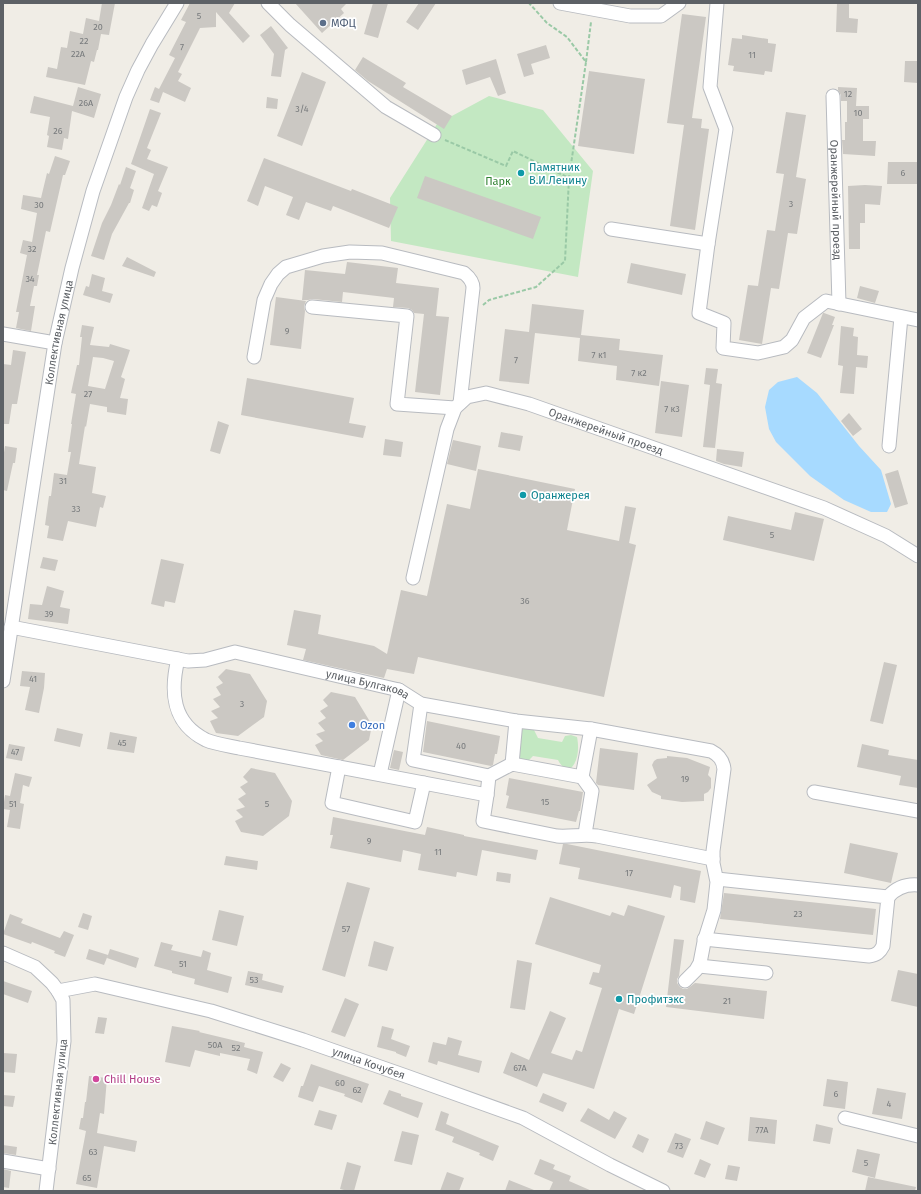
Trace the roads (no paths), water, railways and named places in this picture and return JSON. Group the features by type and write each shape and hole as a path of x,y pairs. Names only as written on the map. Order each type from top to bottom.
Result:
{"street":[{"name":"Коллективная улица","path":"3,679 55,343 72,268 93,191 126,97 152,44 177,3"},
{"path":"268,3 290,25 386,108 434,135"},
{"path":"560,3 630,16 661,16 678,3"},
{"path":"717,3 710,87 726,129 699,313 724,323 723,348 758,354 784,346 792,340 804,318 826,301 918,320"},
{"name":"Оранжерейный проезд","path":"833,96 839,304"},
{"path":"611,229 708,244"},
{"path":"254,357 264,300 271,284 278,274 286,267 323,256 350,252 382,253 464,273 470,278 473,288 458,406 447,429 413,578"},
{"path":"312,307 407,316 397,404 458,406"},
{"path":"890,446 901,317"},
{"path":"3,334 55,343"},
{"name":"Оранжерейный проезд","path":"458,406 467,397 486,393 529,404 824,508 886,536 918,556"},
{"name":"улица Булгакова","path":"11,627 178,660 205,660 235,652 399,690 421,704 516,721 591,729 711,751 716,753 722,760 724,769 713,859"},
{"path":"178,660 174,676 176,706 184,721 193,731 207,740 240,748 487,795"},
{"path":"380,774 399,690"},
{"path":"421,704 413,760 489,776 512,764 582,777 592,791 585,834"},
{"path":"512,764 516,721"},
{"path":"582,777 591,729"},
{"path":"339,767 332,803 415,822 424,783"},
{"path":"489,776 483,821 557,836 585,834 713,859 717,879 714,910 702,946 699,966 685,981"},
{"path":"814,792 918,811"},
{"path":"717,879 888,897"},
{"path":"704,939 873,956 880,951 883,946 888,897 892,892 900,887 907,885 918,885"},
{"name":"Коллективная улица","path":"3,953 35,967 52,983 63,1000 64,1041 46,1191"},
{"path":"699,966 766,973"},
{"name":"улица Кочубея","path":"58,991 95,984 211,1010 303,1040 523,1118 610,1165 663,1191"},
{"path":"845,1118 918,1136"},
{"path":"3,1161 49,1169"}],"water":[{"path":"797,377 817,393 859,446 881,470 891,504 887,512 871,512 844,500 810,476 776,442 769,429 765,407 769,390 778,382"}],"place":[{"name":"МФЦ","path":"323,23"},
{"name":"Памятник В.И.Ленину","path":"521,173"},
{"name":"Оранжерея","path":"523,495"},
{"name":"Ozon","path":"352,725"},
{"name":"Профитэкс","path":"619,999"},
{"name":"Chill House","path":"96,1079"}],"park label":[{"name":"Парк","path":"498,181"}]}
